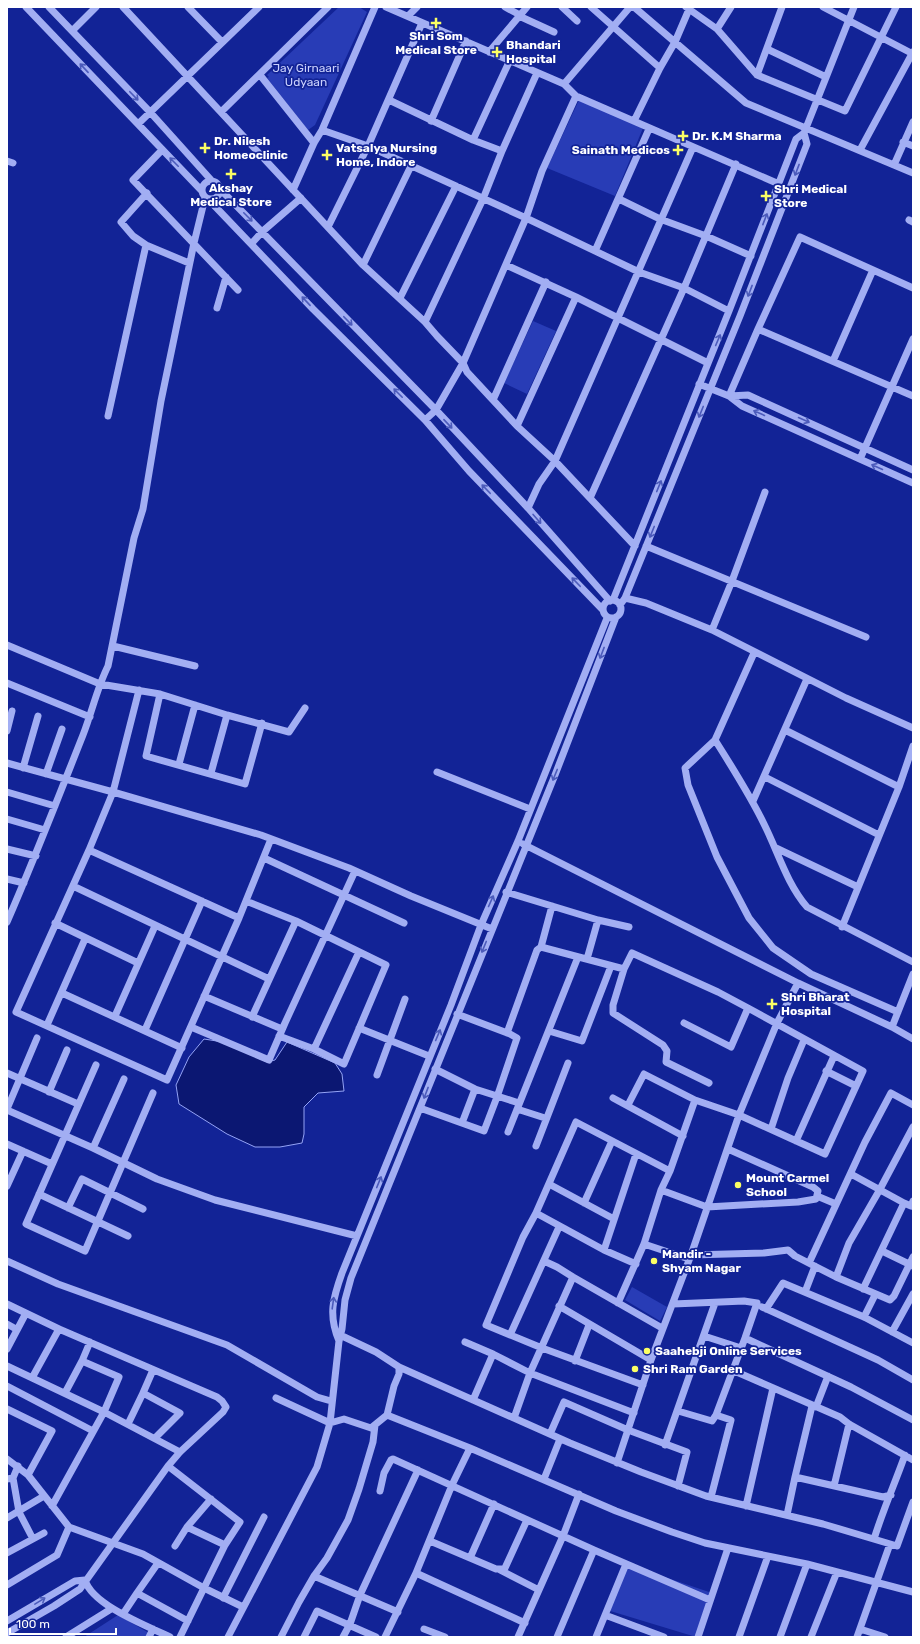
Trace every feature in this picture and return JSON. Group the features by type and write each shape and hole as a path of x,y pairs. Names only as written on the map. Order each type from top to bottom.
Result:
{"street":[{"path":"26,7 202,190 206,199 424,420 469,471 603,610 607,618 518,841 481,925 451,1005 429,1056 338,1285 333,1301 333,1328 340,1338 376,1352 399,1368 560,1439 678,1486 711,1497 787,1515 897,1546 913,1502"},
{"path":"49,7 150,112 212,181 218,184 220,190 263,232 365,339 436,410 528,508 611,601 620,605"},
{"path":"72,31 96,7"},
{"path":"123,7 363,264 425,322 463,363 467,372 517,426 555,461 635,546"},
{"path":"188,7 222,42"},
{"path":"138,124 259,7"},
{"path":"221,112 328,7"},
{"path":"294,190 314,143 322,130 375,7"},
{"path":"386,7 564,84 576,96 649,129 736,164 779,184"},
{"path":"408,16 417,7"},
{"path":"505,7 554,32"},
{"path":"489,52 527,7"},
{"path":"562,7 577,21"},
{"path":"591,7 660,68"},
{"path":"564,84 630,7"},
{"path":"634,7 746,103 805,131 860,150 913,173"},
{"path":"717,29 731,7"},
{"path":"757,74 782,7"},
{"path":"823,7 913,53 860,150"},
{"path":"603,610 605,604 611,601 635,546 729,312 796,139 805,131 854,7"},
{"path":"634,121 660,68 675,42 688,8 717,29 757,74 845,111 896,7"},
{"path":"328,227 368,146 422,23"},
{"path":"431,121 466,42"},
{"path":"767,49 826,77"},
{"path":"473,140 510,60"},
{"path":"425,322 483,199 502,151 537,73"},
{"path":"260,75 314,143"},
{"path":"424,420 436,410 463,363 526,218 542,171 576,96"},
{"path":"389,100 473,140 502,151"},
{"path":"894,165 913,122"},
{"path":"595,252 649,129"},
{"path":"322,130 368,146 526,218 638,272 684,288 729,312"},
{"path":"228,1637 316,1467 330,1424 331,1401 348,1288 616,617 620,613 620,605 625,598 740,316 807,144 805,131"},
{"path":"903,142 913,146"},
{"path":"528,508 539,484 555,461 660,219 693,147"},
{"path":"162,150 133,180 238,290"},
{"path":"590,498 684,288 736,164"},
{"path":"363,264 411,166"},
{"path":"202,190 206,182 212,181"},
{"path":"400,298 456,186"},
{"path":"206,199 217,198 220,190"},
{"path":"147,193 121,222 133,236 146,245 189,263"},
{"path":"251,244 301,198"},
{"path":"7,922 10,908 24,883 36,856 64,780 90,717 100,684 108,666 134,538 143,509 161,401 189,263 206,199"},
{"path":"619,199 660,219 706,236 751,256"},
{"path":"729,396 800,237 913,288"},
{"path":"108,416 146,245"},
{"path":"506,265 546,282 708,362"},
{"path":"833,361 873,270"},
{"path":"217,308 226,277"},
{"path":"493,400 546,282"},
{"path":"517,426 576,297"},
{"path":"758,329 913,396"},
{"path":"860,459 913,339"},
{"path":"699,384 729,396 742,406 913,483"},
{"path":"729,396 748,394 913,470"},
{"path":"712,630 732,582 765,492"},
{"path":"646,546 866,637"},
{"path":"625,598 646,603 712,630 807,679 913,728"},
{"path":"607,618 616,617"},
{"path":"7,645 100,684 160,694 227,715 262,723 289,732 305,708"},
{"path":"113,646 195,666"},
{"path":"754,653 715,740 684,768 688,785 717,857 749,918 773,948 811,974 898,1012"},
{"path":"753,801 807,679"},
{"path":"7,683 90,717"},
{"path":"139,690 113,792 89,850 16,1012 167,1080 239,918 271,839"},
{"path":"160,694 146,756 211,773 245,784 262,723"},
{"path":"179,764 195,705"},
{"path":"7,731 12,711"},
{"path":"211,773 227,715"},
{"path":"23,768 38,716"},
{"path":"46,774 62,729"},
{"path":"785,730 899,787"},
{"path":"715,740 753,801 776,848 796,895 807,907 913,962"},
{"path":"842,926 899,787 913,746"},
{"path":"7,763 64,780 113,792 271,839 356,872 481,925 492,928"},
{"path":"437,772 530,809"},
{"path":"764,777 879,834"},
{"path":"7,792 55,806"},
{"path":"7,819 46,830"},
{"path":"518,841 798,983 892,1027 913,1039"},
{"path":"776,848 858,887"},
{"path":"7,849 36,856"},
{"path":"89,850 239,918"},
{"path":"264,858 404,923"},
{"path":"191,1027 269,1060 356,872"},
{"path":"7,879 24,883"},
{"path":"73,886 269,979"},
{"path":"506,892 598,920 629,927"},
{"path":"145,1030 202,901"},
{"path":"204,996 252,1017 344,1064 386,965 296,921 246,901"},
{"path":"507,1033 537,950 541,947 552,906"},
{"path":"587,959 598,920"},
{"path":"252,1017 296,921"},
{"path":"55,923 85,939 138,963"},
{"path":"115,1016 155,926"},
{"path":"47,1025 85,939"},
{"path":"541,947 624,969"},
{"path":"314,1050 358,952"},
{"path":"628,1105 644,1074 695,1100 739,1114 826,1154 863,1071 718,992 632,953 624,969 613,1005 613,1013 663,1045 667,1051 666,1062 709,1083"},
{"path":"508,1132 578,957"},
{"path":"549,1031 582,1041 611,966"},
{"path":"892,1027 913,974"},
{"path":"617,1462 662,1328 673,1304 690,1257 739,1114 777,1023 798,983"},
{"path":"62,992 182,1048"},
{"path":"377,1075 405,999"},
{"path":"684,1023 731,1047 748,1008"},
{"path":"420,1108 484,1131 517,1040 514,1036 457,1014"},
{"path":"360,1028 429,1056"},
{"path":"37,1038 7,1109 157,1179 215,1200 357,1236"},
{"path":"771,1129 788,1078 804,1040"},
{"path":"49,1092 67,1050"},
{"path":"796,1141 834,1056"},
{"path":"536,1146 568,1063"},
{"path":"96,1064 26,1224 84,1251 98,1222 153,1093"},
{"path":"436,1069 475,1089 497,1096 546,1118"},
{"path":"826,1071 856,1086"},
{"path":"7,1073 78,1104"},
{"path":"93,1148 124,1079"},
{"path":"462,1123 475,1089"},
{"path":"805,1292 823,1229 848,1176 851,1174 865,1142 891,1093 913,1105"},
{"path":"613,1098 683,1136"},
{"path":"618,1303 644,1244 661,1190 670,1171 695,1100"},
{"path":"643,1385 576,1361 486,1325 523,1237 536,1214 576,1122 670,1171"},
{"path":"836,1277 849,1243 913,1127"},
{"path":"584,1203 612,1141"},
{"path":"7,1144 52,1164"},
{"path":"661,1190 707,1207 798,1202 816,1199 818,1191 813,1187 728,1148"},
{"path":"7,1186 23,1151"},
{"path":"604,1250 636,1154"},
{"path":"851,1174 879,1191 904,1203 911,1206 913,1201"},
{"path":"68,1208 82,1179 143,1209"},
{"path":"549,1184 614,1219"},
{"path":"39,1194 128,1236"},
{"path":"817,1196 836,1204"},
{"path":"864,1289 904,1203"},
{"path":"536,1214 604,1250 636,1264"},
{"path":"510,1335 559,1227"},
{"path":"644,1244 690,1257 764,1253 788,1250 795,1256 836,1277 890,1300 894,1296 912,1263 882,1251"},
{"path":"544,1261 557,1267 662,1328"},
{"path":"7,1262 58,1284 227,1345 317,1396 331,1401"},
{"path":"514,1418 530,1373 573,1277"},
{"path":"766,1309 783,1283 864,1317 913,1343"},
{"path":"338,1285 348,1288"},
{"path":"892,1332 913,1294"},
{"path":"864,1317 876,1295"},
{"path":"673,1304 744,1301 757,1303 766,1309 878,1360 913,1380"},
{"path":"665,1445 715,1303"},
{"path":"678,1411 712,1421 716,1415 757,1303"},
{"path":"7,1304 59,1329 217,1397 225,1404 226,1407 223,1412 180,1452 168,1466 80,1589 7,1633"},
{"path":"559,1306 651,1360"},
{"path":"7,1348 26,1313"},
{"path":"7,1324 16,1329"},
{"path":"576,1361 589,1325"},
{"path":"32,1378 59,1329"},
{"path":"704,1336 741,1348"},
{"path":"745,1338 851,1387 913,1420"},
{"path":"65,1393 90,1342"},
{"path":"465,1342 493,1354 530,1373 634,1413"},
{"path":"473,1400 493,1354"},
{"path":"52,1506 104,1412 119,1377 82,1361"},
{"path":"7,1366 104,1412 180,1452"},
{"path":"276,1398 330,1424 344,1419 371,1428 387,1415 394,1386 399,1374 399,1368"},
{"path":"128,1424 153,1370"},
{"path":"732,1370 824,1409 913,1460"},
{"path":"787,1515 795,1477 814,1406 828,1376"},
{"path":"7,1386 93,1431"},
{"path":"746,1506 773,1388"},
{"path":"143,1393 180,1413 155,1438"},
{"path":"550,1434 564,1402 628,1430 687,1452 678,1486"},
{"path":"7,1409 52,1431 28,1475"},
{"path":"387,1415 672,1532 705,1543 807,1564 913,1592"},
{"path":"711,1497 731,1420 716,1415"},
{"path":"834,1486 849,1424"},
{"path":"281,1637 314,1576 327,1558 348,1520 359,1490 373,1442 375,1425"},
{"path":"544,1479 560,1439"},
{"path":"385,1637 416,1573 452,1485 470,1448"},
{"path":"874,1539 882,1513 891,1495 905,1455"},
{"path":"7,1460 18,1466 28,1475 69,1527 143,1554 204,1588 243,1607"},
{"path":"380,1491 384,1473 391,1460 418,1470 594,1550 710,1600"},
{"path":"18,1466 10,1478 19,1512 33,1539"},
{"path":"168,1466 240,1522 225,1545 180,1637"},
{"path":"343,1637 350,1624 360,1595 418,1470"},
{"path":"795,1477 883,1497 891,1495"},
{"path":"518,1637 563,1536 579,1494"},
{"path":"7,1518 44,1496"},
{"path":"175,1546 187,1527 211,1499"},
{"path":"470,1558 494,1504"},
{"path":"223,1598 264,1518"},
{"path":"500,1570 505,1568 527,1520"},
{"path":"7,1585 57,1555 69,1527"},
{"path":"187,1527 225,1545"},
{"path":"7,1553 44,1533"},
{"path":"430,1541 500,1570 539,1590"},
{"path":"858,1637 890,1544"},
{"path":"698,1637 728,1548"},
{"path":"557,1637 594,1550"},
{"path":"739,1637 768,1556"},
{"path":"122,1614 158,1563"},
{"path":"596,1637 626,1564"},
{"path":"780,1637 807,1564"},
{"path":"811,1637 837,1572"},
{"path":"416,1573 525,1623"},
{"path":"314,1576 398,1612"},
{"path":"85,1580 88,1590 111,1609 170,1637"},
{"path":"15,1628 8,1619 75,1581 85,1580"},
{"path":"137,1593 188,1621"},
{"path":"66,1637 111,1609"},
{"path":"304,1637 317,1611 350,1624 376,1637"},
{"path":"605,1615 664,1637"},
{"path":"149,1637 153,1629"},
{"path":"424,1629 445,1637"},
{"path":"860,1629 885,1637"}],"green space":[{"name":"Jay Girnaari Udyaan","path":"339,7 359,7 367,12 315,125 308,130 267,78 269,77 267,75"},
{"path":"579,100 643,128 615,196 547,168"},
{"path":"533,321 556,331 527,394 504,383"},
{"path":"632,1287 667,1307 660,1321 625,1300"},
{"path":"626,1564 712,1593 696,1637 607,1610"},
{"path":"118,1615 149,1633 147,1637 84,1637"}],"shaded area":[{"path":"204,1039 223,1042 267,1062 275,1060 287,1042 335,1063 342,1074 344,1091 318,1093 304,1107 304,1134 302,1143 280,1147 255,1147 227,1134 179,1104 176,1085 189,1057"}],"place":[{"name":"Shri Som Medical Store","path":"436,23"},
{"name":"Bhandari Hospital","path":"497,52"},
{"name":"Dr. K.M Sharma","path":"683,136"},
{"name":"Dr. Nilesh Homeoclinic","path":"205,148"},
{"name":"Sainath Medicos","path":"678,150"},
{"name":"Vatsalya Nursing Home, Indore","path":"327,155"},
{"name":"Akshay Medical Store","path":"231,174"},
{"name":"Shri Medical Store","path":"766,196"},
{"name":"Shri Bharat Hospital","path":"772,1004"},
{"name":"Mount Carmel School","path":"738,1185"},
{"name":"Mandir - Shyam Nagar","path":"654,1261"},
{"name":"Saahebji Online Services","path":"647,1351"},
{"name":"Shri Ram Garden","path":"635,1369"}]}
